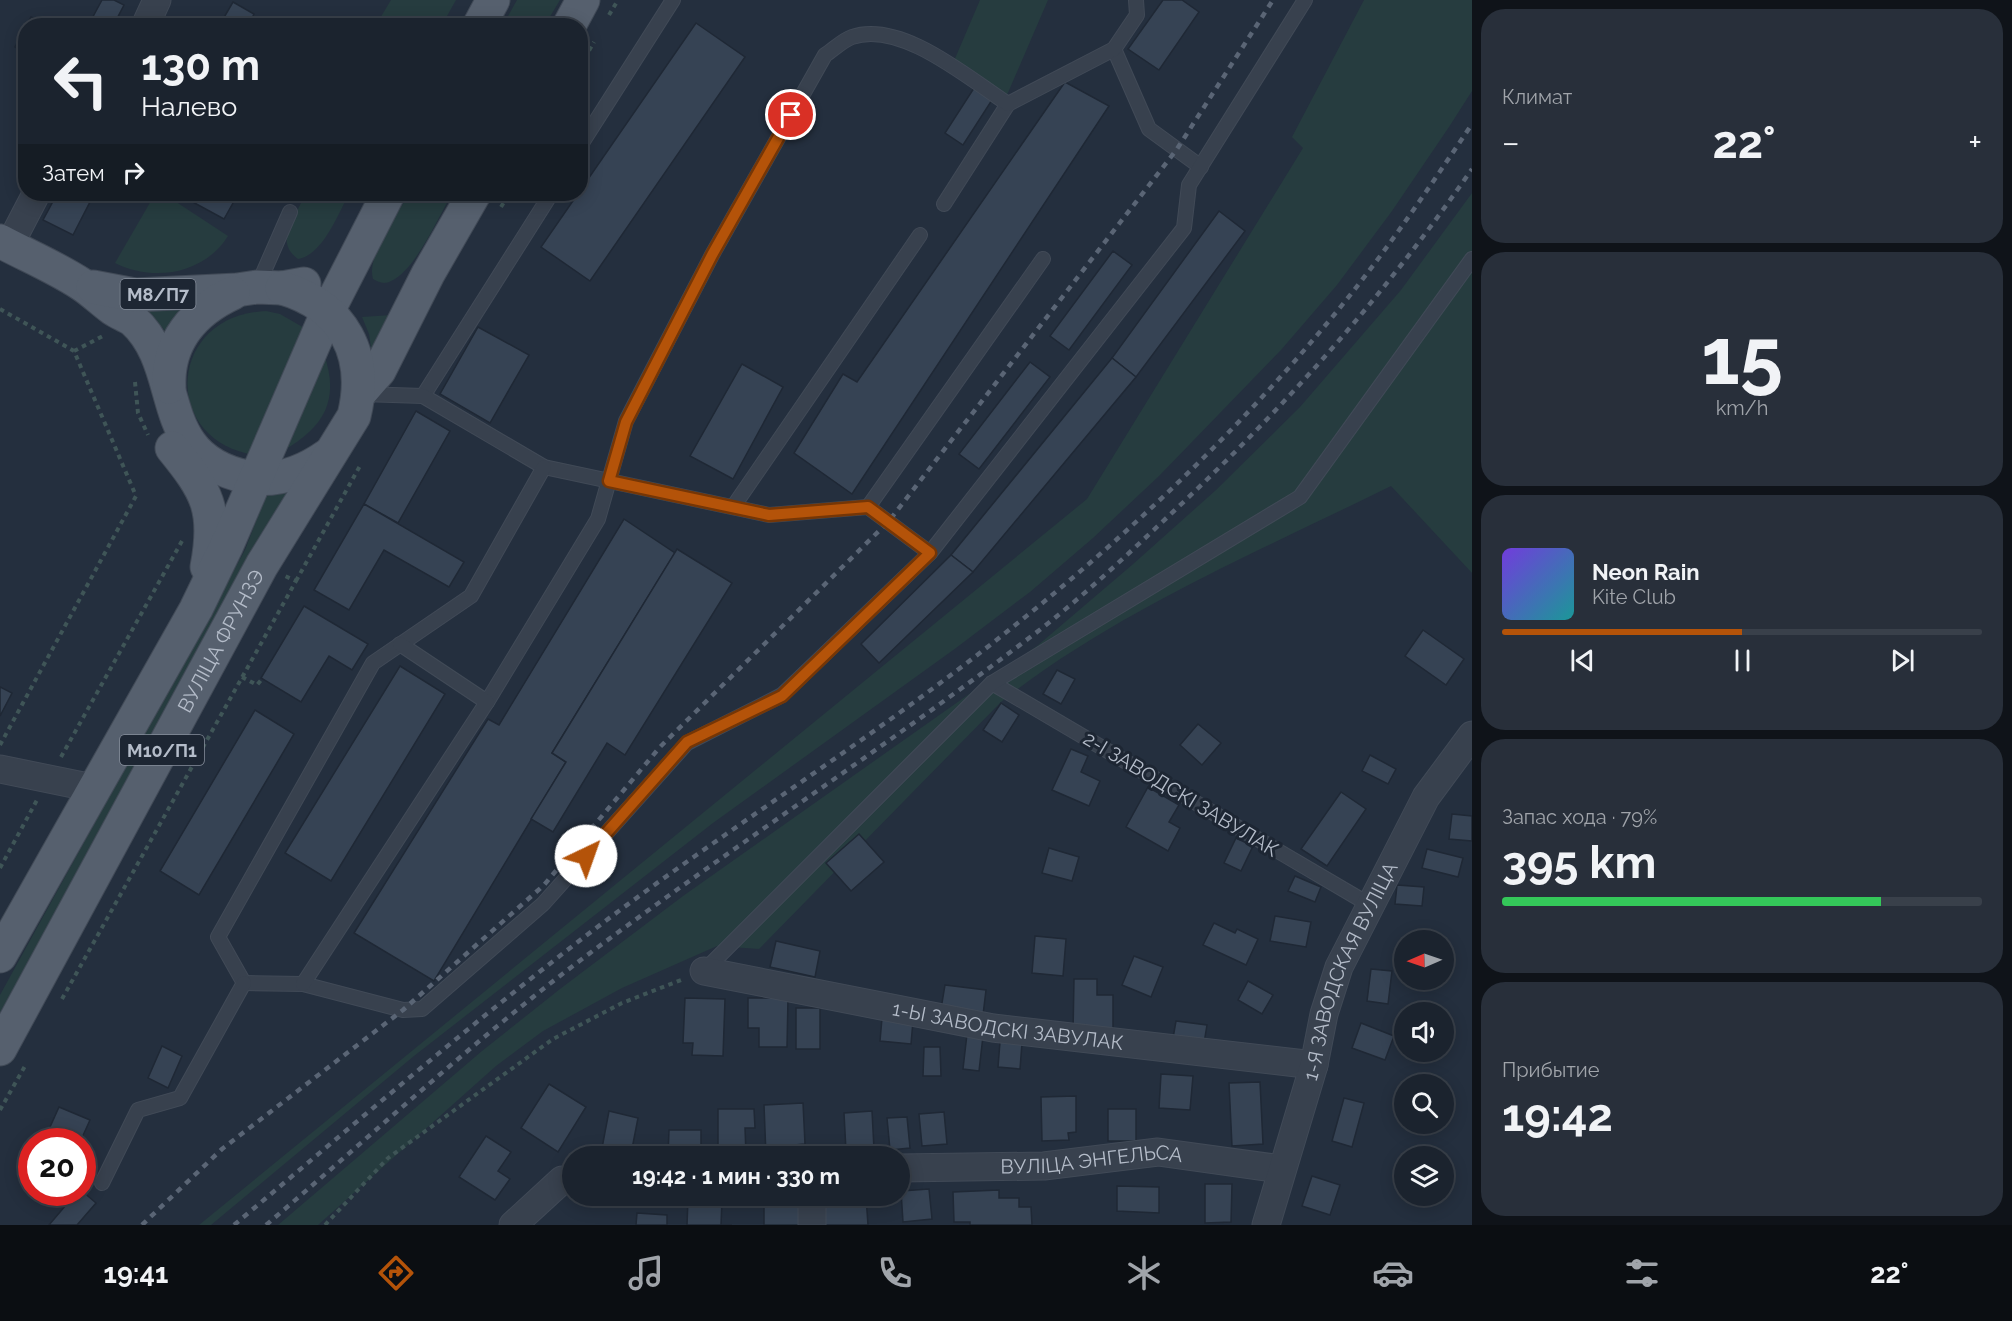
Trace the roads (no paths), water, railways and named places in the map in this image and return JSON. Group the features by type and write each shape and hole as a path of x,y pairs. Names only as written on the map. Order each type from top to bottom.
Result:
{"main road":[{"path":"483,18 493,0"},
{"path":"573,18 583,0"},
{"name":"ВУЛІЦА ФРУНЗЭ","path":"0,956 196,609 256,479 328,311 384,201"},
{"name":"ВУЛІЦА ФРУНЗЭ","path":"360,394 380,371 428,274 470,201"},
{"name":"М8/П7","path":"4,243 80,284 135,295 309,283 329,274 364,239"},
{"name":"М8/П7","path":"80,284 105,318 132,320 147,337 157,355 170,401 182,432 196,451 224,470 256,479 296,474 329,454"},
{"name":"М8/П7","path":"170,401 171,364 176,346 190,322 210,303 259,288"},
{"name":"ВУЛІЦА ФРУНЗЭ","path":"0,1049 262,565 329,454 344,436 354,416 360,394 358,364 347,335 328,311 307,297 259,288"},
{"name":"ВУЛІЦА ФРУНЗЭ","path":"105,318 140,358 152,407 160,427 198,481 208,504 213,538 196,609"}],"street":[{"path":"149,18 157,0"},
{"path":"4,243 31,201"},
{"name":"1-Я ЗАВОДСКАЯ ВУЛІЦА","path":"1266,1225 1314,1065 1324,1014 1339,967 1426,797 1472,735"},
{"path":"0,769 93,788"},
{"name":"1-Ы ЗАВОДСКІ ЗАВУЛАК","path":"704,971 993,1028 1314,1065"},
{"name":"ВУЛІЦА ЭНГЕЛЬСА","path":"910,1168 1044,1166 1158,1152 1281,1169"},
{"path":"513,1225 562,1180"},
{"path":"812,1206 812,1225"}],"lane":[{"path":"588,133 673,0"},
{"path":"944,204 1008,104 1114,50 1137,15 1136,0"},
{"path":"244,983 303,984 403,1010 422,1009 543,904 687,742 782,696 930,553 1184,228 1189,185 1305,0"},
{"path":"303,984 487,702 598,519 626,422 712,255 825,55 851,37 879,33 912,43 1008,104"},
{"path":"1114,50 1149,129 1201,167"},
{"path":"423,396 547,201"},
{"path":"259,288 290,212"},
{"path":"733,507 920,235"},
{"path":"868,507 1043,259"},
{"path":"704,971 992,682 1300,497 1472,259"},
{"path":"360,394 423,396 544,467 769,515 868,507 930,553"},
{"path":"244,983 218,937 373,663 471,596 544,467"},
{"path":"400,644 487,702"},
{"name":"2-І ЗАВОДСКІ ЗАВУЛАК","path":"992,682 1370,905"},
{"path":"102,1183 138,1110 180,1098 244,983"}],"railway":[{"path":"142,1225 222,1149 403,1010 544,885 660,747 889,521 1177,149 1273,0"},
{"path":"234,1225 442,1050 570,948 683,865 913,703 1024,618 1112,544 1237,424 1314,338 1383,253 1472,124"},
{"path":"266,1225 461,1056 582,959 974,679 1086,592 1217,470 1296,389 1369,305 1472,169"}]}
